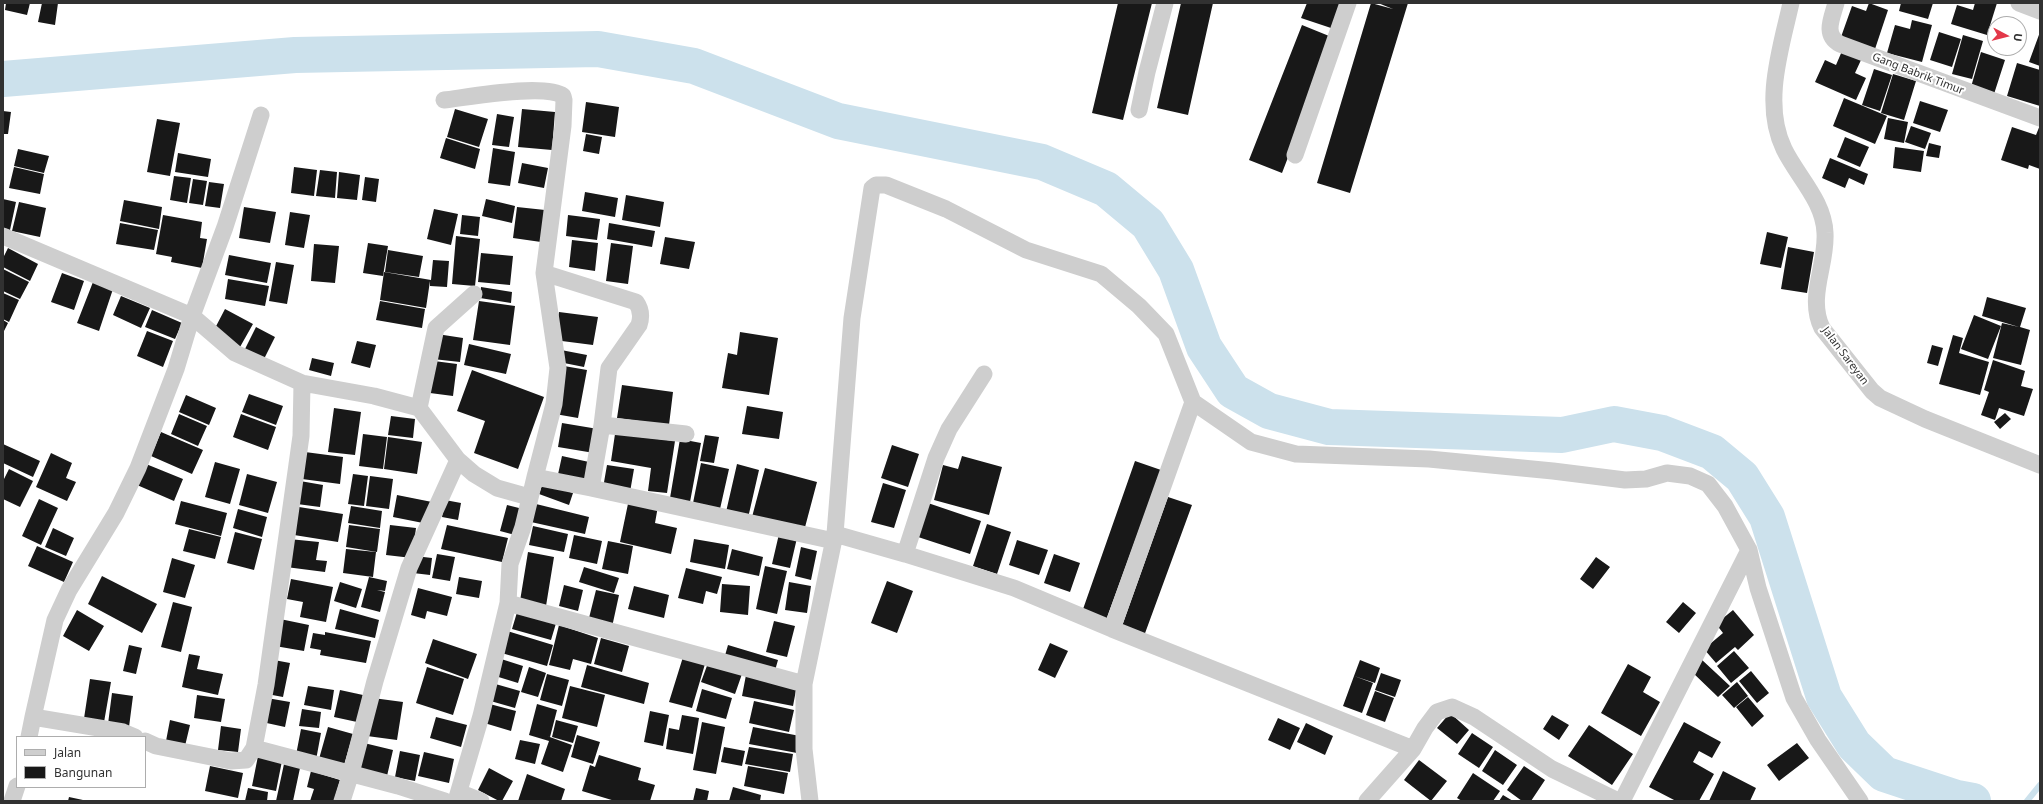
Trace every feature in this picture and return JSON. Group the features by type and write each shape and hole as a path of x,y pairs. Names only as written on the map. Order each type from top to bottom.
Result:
{"street":[{"path":"1139,110 1164,3"},
{"path":"1295,155 1348,3"},
{"name":"Jalan Sareyan","path":"1791,3 1776,77 1774,104 1778,131 1784,148 1817,204 1825,232 1823,259 1815,303 1818,320 1822,328 1872,391 1880,398 1925,419 2040,465"},
{"name":"Gang Babrik Timur","path":"1836,3 1830,30 1834,41 2040,118"},
{"path":"2019,3 2040,11"},
{"path":"444,100 531,90 555,92 563,96 563,126 544,273 558,368 554,404 529,497 523,527 510,564 508,603 481,716 458,796 481,801"},
{"path":"29,736 55,620 69,590 116,513 138,468 176,369 192,316 225,227 261,115"},
{"path":"810,801 804,749 804,684 834,537 852,318 872,188 876,185 886,185 946,209 1026,250 1101,274 1139,306 1166,334 1193,402 1251,442 1296,454 1429,459 1553,471 1625,480 1646,479 1667,473 1690,476 1708,484 1725,506 1749,550 1758,588 1794,698 1818,740 1860,801"},
{"path":"3,236 192,316 236,352 302,383 374,396 419,408 458,460 474,474 496,488 529,497"},
{"path":"544,273 636,302 639,307 641,319 639,325 609,368 602,425 591,488"},
{"path":"419,408 436,328 474,294"},
{"path":"905,554 936,458 949,429 984,374"},
{"path":"146,741 156,746 231,761 246,760 254,748 266,685 301,436 302,383"},
{"path":"1112,629 1193,402"},
{"path":"602,425 686,434"},
{"path":"342,801 351,773 375,680 409,568 458,460"},
{"path":"535,477 834,537 905,554 1014,588 1112,629 1413,749"},
{"path":"1622,801 1749,550"},
{"path":"508,603 804,684"},
{"path":"1367,801 1413,749 1425,728 1437,712 1452,707 1474,717 1552,769 1618,801"},
{"path":"33,717 123,732 133,736"},
{"path":"254,748 351,773 445,801"},
{"path":"12,801 16,788"}],"building":[{"path":"6,3 30,3 27,15 5,10"},
{"path":"42,3 58,3 55,25 38,22"},
{"path":"1118,3 1152,3 1123,120 1092,113"},
{"path":"1181,3 1213,3 1188,115 1157,108"},
{"path":"1307,3 1343,3 1334,29 1301,18"},
{"path":"1371,3 1393,9 1378,3 1408,3 1350,193 1317,183"},
{"path":"1869,3 1888,10 1875,49 1841,37 1852,6 1866,11"},
{"path":"1901,3 1933,3 1928,19 1899,11"},
{"path":"1975,3 1997,3 1993,16 1987,16 1987,35 1951,24 1957,5 1973,10"},
{"path":"1912,20 1932,25 1922,62 1887,53 1895,25 1910,29"},
{"path":"1302,25 1334,38 1282,173 1249,160"},
{"path":"1939,32 1961,39 1952,67 1930,60"},
{"path":"2040,32 2040,66 2029,62"},
{"path":"1963,35 1983,41 1972,79 1952,74"},
{"path":"1842,51 1861,60 1855,73 1866,78 1856,100 1815,82 1825,60 1836,65"},
{"path":"1981,52 1987,54 1987,56 1993,56 2005,60 1994,94 1971,87"},
{"path":"2017,63 2040,70 2040,106 2007,96"},
{"path":"1874,69 1892,75 1880,111 1862,105"},
{"path":"1893,74 1916,81 1904,120 1881,113"},
{"path":"1844,98 1887,116 1875,144 1833,126"},
{"path":"1920,101 1948,110 1940,132 1913,123"},
{"path":"586,102 619,107 615,137 582,132"},
{"path":"455,109 488,119 479,147 447,137"},
{"path":"522,109 555,112 552,150 518,147"},
{"path":"3,111 11,112 8,134 3,134"},
{"path":"497,114 514,117 509,147 492,145"},
{"path":"1888,118 1908,122 1904,143 1884,139"},
{"path":"157,119 180,123 170,176 147,172"},
{"path":"2040,125 2040,169 2029,165 2028,169 2001,160 2012,127 2036,135"},
{"path":"1911,126 1931,133 1925,149 1905,142"},
{"path":"586,134 602,137 599,154 583,151"},
{"path":"1845,137 1869,147 1860,167 1837,157"},
{"path":"446,138 480,149 475,169 440,158"},
{"path":"1929,143 1941,146 1939,158 1926,156"},
{"path":"1895,147 1924,151 1921,172 1893,168"},
{"path":"493,148 515,152 510,186 488,183"},
{"path":"18,149 49,156 44,173 14,166"},
{"path":"178,153 211,159 208,177 175,172"},
{"path":"1830,158 1868,174 1864,185 1849,178 1845,188 1822,178"},
{"path":"522,163 548,168 544,188 518,183"},
{"path":"14,167 44,174 40,194 9,188"},
{"path":"294,167 317,170 314,196 291,193"},
{"path":"320,170 337,172 335,198 316,196"},
{"path":"339,172 360,175 357,200 337,198"},
{"path":"174,176 191,178 187,203 170,200"},
{"path":"365,177 379,179 376,202 362,200"},
{"path":"193,179 207,181 203,205 189,203"},
{"path":"209,182 224,184 220,208 205,206"},
{"path":"585,192 618,198 615,217 582,211"},
{"path":"626,195 664,202 660,227 622,220"},
{"path":"3,199 16,202 10,230 3,229"},
{"path":"486,199 515,206 512,223 482,216"},
{"path":"124,200 162,207 159,229 120,221"},
{"path":"19,202 46,208 40,237 12,231"},
{"path":"244,207 276,212 270,243 239,238"},
{"path":"517,207 545,210 541,242 513,238"},
{"path":"434,209 458,214 451,245 427,239"},
{"path":"290,212 310,215 304,248 285,245"},
{"path":"163,215 202,222 200,238 207,239 202,268 171,262 172,257 156,254"},
{"path":"462,215 480,217 478,236 460,234"},
{"path":"568,215 600,219 597,240 566,236"},
{"path":"120,223 158,230 154,250 116,244"},
{"path":"609,223 655,231 652,247 607,239"},
{"path":"1767,232 1788,237 1781,268 1760,264"},
{"path":"456,236 480,239 475,286 452,284"},
{"path":"665,237 695,242 689,269 660,264"},
{"path":"572,240 598,243 595,271 569,267"},
{"path":"368,243 388,246 383,276 363,273"},
{"path":"611,243 633,246 628,284 606,281"},
{"path":"314,244 339,246 335,283 311,281"},
{"path":"1788,247 1814,252 1807,293 1781,289"},
{"path":"8,248 38,264 30,281 3,267 3,258"},
{"path":"388,250 423,256 419,277 385,272"},
{"path":"481,253 513,256 510,285 478,282"},
{"path":"229,255 271,263 267,283 225,275"},
{"path":"433,260 449,261 447,287 430,286 430,281 426,308 380,300 384,272 431,280"},
{"path":"276,262 294,265 287,304 269,301"},
{"path":"3,269 29,282 20,299 3,291"},
{"path":"62,273 84,281 74,310 51,302"},
{"path":"228,279 269,286 265,306 225,299"},
{"path":"93,282 113,289 99,331 77,323"},
{"path":"481,287 512,292 511,303 480,298"},
{"path":"3,293 19,300 9,322 3,319"},
{"path":"121,296 150,308 141,328 113,315"},
{"path":"1987,297 2026,308 2020,327 2030,330 2021,365 1993,358 2002,323 2019,327 1982,316"},
{"path":"380,301 425,309 422,328 376,320"},
{"path":"479,301 515,306 510,345 473,340"},
{"path":"225,309 253,324 240,347 213,332"},
{"path":"152,310 182,323 175,339 145,327"},
{"path":"559,312 598,317 593,345 554,340"},
{"path":"1974,315 2001,326 1988,359 1961,349"},
{"path":"3,320 8,323 3,333"},
{"path":"256,327 275,337 264,359 245,349"},
{"path":"147,331 173,341 163,367 137,356"},
{"path":"740,332 778,338 769,395 722,388 728,353 737,355"},
{"path":"437,334 463,338 460,362 433,359"},
{"path":"1953,335 1963,338 1959,353 1989,362 1980,395 1939,384"},
{"path":"357,341 376,345 370,368 351,363"},
{"path":"469,344 511,354 506,374 464,365"},
{"path":"1932,345 1943,348 1938,366 1927,363"},
{"path":"561,350 587,355 584,367 559,362"},
{"path":"312,358 334,363 331,376 309,370"},
{"path":"1993,360 2025,371 2021,386 2033,389 2024,416 1999,408 1995,420 1981,415 1989,392 1984,390"},
{"path":"434,361 457,364 453,396 430,393"},
{"path":"564,366 587,370 578,418 555,414"},
{"path":"472,370 544,397 518,469 474,453 485,421 457,411"},
{"path":"622,385 673,392 669,425 617,418"},
{"path":"249,394 283,406 276,425 242,412"},
{"path":"186,395 216,408 209,425 179,412"},
{"path":"747,406 783,412 779,439 742,434"},
{"path":"334,408 361,412 355,455 328,452"},
{"path":"2005,413 2011,419 2000,429 1994,422"},
{"path":"179,414 207,426 198,446 171,434"},
{"path":"241,414 276,427 268,450 233,437"},
{"path":"391,416 415,419 413,438 388,435"},
{"path":"562,423 598,429 594,453 558,447"},
{"path":"161,432 203,450 192,474 151,456"},
{"path":"363,434 387,437 383,469 359,466"},
{"path":"615,434 675,441 667,493 648,491 651,468 611,461"},
{"path":"705,435 719,437 714,463 700,461"},
{"path":"388,437 422,442 417,474 384,469"},
{"path":"680,439 701,443 690,502 670,498"},
{"path":"3,444 40,461 33,477 3,463"},
{"path":"892,445 919,454 908,487 881,478"},
{"path":"305,452 343,457 340,484 302,479"},
{"path":"51,453 72,463 66,478 76,482 67,501 36,487"},
{"path":"562,456 589,462 584,485 557,479"},
{"path":"962,456 1002,467 989,515 934,500 943,465 958,469"},
{"path":"1135,461 1161,470 1106,620 1082,612"},
{"path":"215,462 240,469 230,504 205,497"},
{"path":"701,463 729,469 720,509 693,503"},
{"path":"146,464 183,479 174,501 137,485"},
{"path":"737,464 759,470 748,518 726,512"},
{"path":"607,465 634,469 630,492 603,488"},
{"path":"765,468 817,482 804,531 752,517"},
{"path":"9,469 33,481 20,507 3,499 3,481"},
{"path":"247,474 277,482 268,513 239,505"},
{"path":"353,474 368,476 364,506 348,504"},
{"path":"370,476 393,479 389,509 366,506"},
{"path":"300,481 323,485 320,507 297,504"},
{"path":"543,483 573,493 569,505 539,494"},
{"path":"883,483 906,490 894,528 871,522"},
{"path":"397,495 432,502 428,524 393,517"},
{"path":"1168,497 1192,505 1144,636 1121,629"},
{"path":"39,499 58,508 41,545 22,536"},
{"path":"629,499 658,506 655,523 677,528 671,554 620,542"},
{"path":"445,500 461,503 458,520 442,517"},
{"path":"181,501 227,513 221,536 175,524"},
{"path":"925,502 981,521 970,554 915,536"},
{"path":"536,504 589,517 585,534 531,522"},
{"path":"507,505 523,509 515,535 500,531"},
{"path":"351,506 382,511 380,528 348,523"},
{"path":"299,507 343,514 338,542 294,535"},
{"path":"238,509 267,517 262,537 233,528"},
{"path":"987,524 1011,532 997,574 973,566"},
{"path":"349,525 380,529 377,552 346,547"},
{"path":"390,525 416,528 412,558 386,555"},
{"path":"447,525 508,538 502,562 441,549"},
{"path":"533,526 568,534 564,552 529,545"},
{"path":"53,528 74,538 66,556 45,547"},
{"path":"189,529 221,537 215,559 183,551"},
{"path":"235,532 262,539 254,570 227,563"},
{"path":"779,534 797,538 790,568 772,564"},
{"path":"574,535 602,541 597,564 569,558"},
{"path":"289,539 319,542 316,560 327,561 325,572 286,567"},
{"path":"694,539 729,545 725,569 690,562"},
{"path":"1017,540 1048,550 1039,575 1009,565"},
{"path":"608,541 633,546 628,574 602,569"},
{"path":"37,546 73,562 64,582 28,566"},
{"path":"801,547 817,551 811,580 795,576"},
{"path":"346,549 376,552 373,577 343,573"},
{"path":"732,549 763,557 759,576 727,569"},
{"path":"528,552 554,557 546,606 520,601"},
{"path":"437,554 455,557 450,581 432,578"},
{"path":"1054,554 1080,563 1070,592 1044,583"},
{"path":"415,556 432,558 430,575 413,573"},
{"path":"1596,557 1610,567 1593,589 1580,579"},
{"path":"172,558 195,565 185,598 163,592"},
{"path":"765,566 787,571 777,614 756,609"},
{"path":"584,567 619,578 614,593 579,582"},
{"path":"686,568 722,577 717,594 706,591 703,604 678,598"},
{"path":"102,576 157,604 142,633 88,604"},
{"path":"369,577 387,581 385,591 377,590 385,592 380,612 361,607"},
{"path":"459,577 482,581 479,598 456,594"},
{"path":"291,579 333,587 326,622 300,617 303,602 287,599"},
{"path":"887,581 913,591 897,633 871,623"},
{"path":"340,582 362,589 356,608 334,601"},
{"path":"789,582 811,586 807,613 785,610"},
{"path":"722,584 750,586 748,615 720,612"},
{"path":"564,585 583,590 578,611 559,606"},
{"path":"634,586 669,595 664,618 628,609"},
{"path":"418,588 452,597 447,616 427,611 425,619 411,615"},
{"path":"596,590 619,595 612,627 588,622"},
{"path":"173,602 192,607 181,652 161,647"},
{"path":"1683,602 1696,613 1679,633 1666,622"},
{"path":"340,609 379,620 375,638 335,629"},
{"path":"518,609 557,620 551,640 512,629"},
{"path":"77,610 104,626 89,651 63,636"},
{"path":"1733,610 1754,635 1738,650 1735,647 1716,663 1704,649 1723,633 1716,624"},
{"path":"280,619 309,625 304,651 275,646"},
{"path":"774,621 795,626 787,657 766,652"},
{"path":"559,625 598,638 591,664 573,659 570,670 549,665"},
{"path":"504,630 553,645 547,666 498,652"},
{"path":"325,632 371,641 366,663 320,655 321,650 310,648 313,633 325,635"},
{"path":"601,638 629,646 622,672 594,664"},
{"path":"433,639 477,654 468,679 425,663"},
{"path":"1050,643 1068,651 1055,678 1038,670"},
{"path":"129,645 142,648 136,674 123,671"},
{"path":"728,645 778,660 774,674 724,659"},
{"path":"1734,651 1749,668 1731,683 1717,666"},
{"path":"189,654 200,656 197,669 223,674 218,695 182,687"},
{"path":"683,657 705,664 692,708 669,702"},
{"path":"498,658 523,666 518,683 492,675"},
{"path":"1701,659 1730,686 1718,697 1691,671"},
{"path":"274,660 290,663 283,697 267,694"},
{"path":"1360,660 1380,668 1375,683 1354,676"},
{"path":"708,663 742,674 735,694 701,682"},
{"path":"1628,664 1651,677 1643,692 1660,702 1641,736 1601,713"},
{"path":"587,665 649,683 644,704 581,687"},
{"path":"427,667 464,679 453,715 416,703"},
{"path":"529,667 546,673 538,697 521,692"},
{"path":"1751,671 1769,693 1757,703 1739,681"},
{"path":"1381,673 1401,680 1395,697 1375,690"},
{"path":"547,674 569,680 562,706 540,700"},
{"path":"746,675 797,685 793,706 742,696"},
{"path":"1354,676 1373,683 1362,713 1343,706"},
{"path":"90,679 111,682 103,728 83,725"},
{"path":"1737,682 1748,696 1734,708 1722,695"},
{"path":"492,683 520,691 515,708 487,700"},
{"path":"308,686 334,690 331,710 304,705"},
{"path":"570,686 605,695 597,727 562,718"},
{"path":"702,689 732,698 726,719 696,711"},
{"path":"340,690 363,695 357,722 334,717"},
{"path":"1375,691 1394,698 1385,722 1366,715"},
{"path":"112,693 133,696 129,727 108,724"},
{"path":"197,695 225,699 221,722 194,718"},
{"path":"1748,697 1764,716 1752,727 1736,707"},
{"path":"267,698 290,702 285,727 262,722"},
{"path":"373,698 403,702 397,740 367,736"},
{"path":"754,701 794,710 789,732 749,723"},
{"path":"486,703 516,711 511,731 481,722"},
{"path":"537,704 557,710 550,737 547,736 572,745 563,772 541,764 549,741 529,735"},
{"path":"302,709 321,712 319,728 299,726"},
{"path":"650,711 669,715 663,746 644,742"},
{"path":"1450,713 1469,730 1457,744 1437,728"},
{"path":"682,715 699,718 693,754 666,749 669,728 679,730"},
{"path":"1552,715 1569,725 1559,740 1543,729"},
{"path":"436,717 467,725 461,747 430,738"},
{"path":"1278,718 1300,728 1290,750 1268,740"},
{"path":"170,720 190,725 185,746 166,741"},
{"path":"556,720 578,726 573,743 552,737"},
{"path":"702,722 725,727 716,774 693,770"},
{"path":"1684,722 1721,742 1712,758 1699,751 1693,762 1714,774 1699,801 1676,801 1649,787"},
{"path":"1306,723 1333,736 1325,755 1297,742"},
{"path":"1589,725 1633,754 1612,785 1568,756"},
{"path":"221,726 241,729 238,752 218,750"},
{"path":"328,727 353,734 344,765 319,759"},
{"path":"753,727 800,736 797,753 749,744"},
{"path":"301,729 321,733 316,760 296,755"},
{"path":"1472,733 1493,747 1479,768 1458,754"},
{"path":"577,735 600,742 593,764 571,757"},
{"path":"520,740 540,744 535,764 515,759"},
{"path":"364,743 393,750 387,776 358,768"},
{"path":"1797,743 1809,758 1779,781 1767,765"},
{"path":"724,747 745,751 742,766 721,762"},
{"path":"749,747 793,754 790,772 745,764"},
{"path":"1495,750 1517,765 1503,785 1482,771"},
{"path":"400,751 420,755 415,781 395,777"},
{"path":"424,752 454,759 449,783 418,776"},
{"path":"599,755 641,768 638,780 655,785 650,801 615,801 582,791 590,765 595,767"},
{"path":"258,756 282,761 276,791 252,786"},
{"path":"1419,760 1447,781 1431,801 1404,780"},
{"path":"284,764 300,768 293,801 276,801"},
{"path":"210,766 243,773 238,798 205,791"},
{"path":"748,766 788,773 784,794 744,786"},
{"path":"1524,766 1545,780 1531,801 1522,801 1507,790"},
{"path":"489,768 513,781 502,801 499,801 478,790"},
{"path":"311,771 340,780 334,801 310,801 314,789 307,787"},
{"path":"1723,771 1756,788 1750,801 1709,801"},
{"path":"1473,773 1500,791 1493,801 1462,801 1457,798"},
{"path":"527,774 565,789 561,801 518,801"},
{"path":"733,787 761,795 760,801 729,801"},
{"path":"248,788 268,792 267,801 245,801"},
{"path":"696,788 709,791 707,801 693,801"},
{"path":"1503,795 1513,801 1499,801"},
{"path":"69,797 83,800 68,801"}],"waterway":[{"path":"3,79 295,55 598,49 694,66 838,121 1042,162 1106,189 1148,224 1176,270 1204,347 1233,391 1269,411 1329,427 1562,435 1614,424 1662,433 1712,452 1742,477 1767,517 1824,697 1854,745 1884,774 1957,798 1973,801"},
{"path":"2027,801 2040,785"}]}
